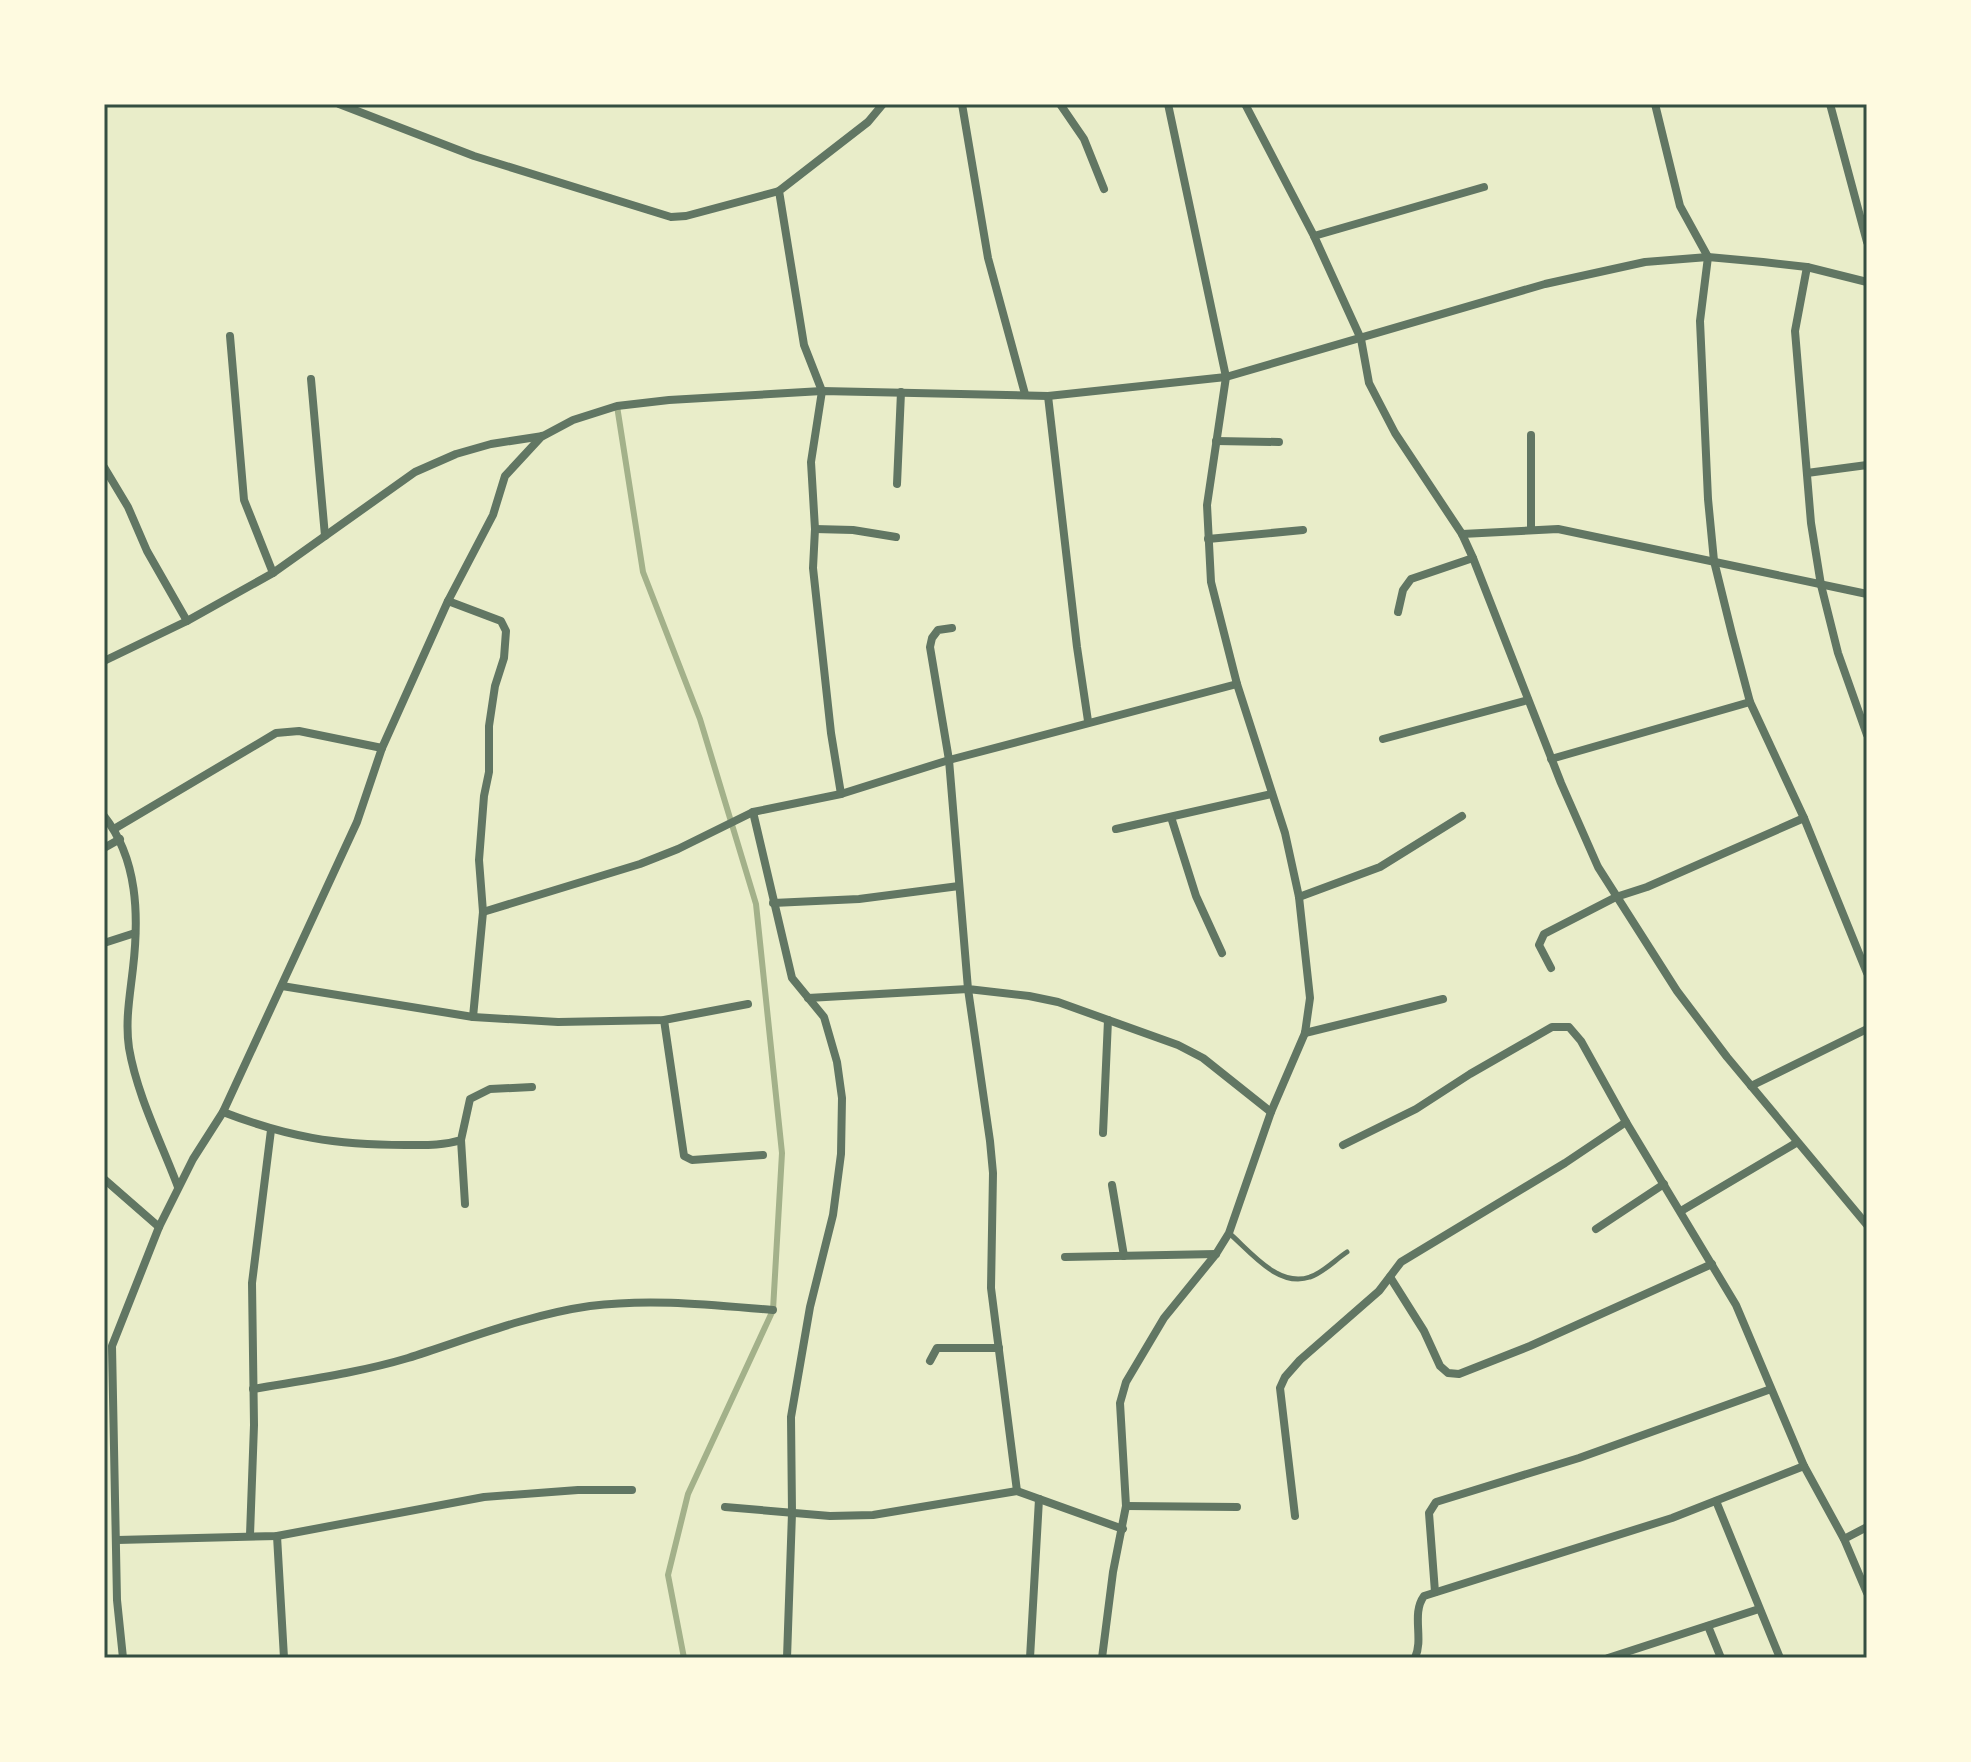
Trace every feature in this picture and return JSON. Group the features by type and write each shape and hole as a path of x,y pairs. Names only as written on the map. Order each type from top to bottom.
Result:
{"street":[{"path":"339,104 474,156 671,217 686,216 779,191 868,122 883,104"},
{"path":"962,104 988,258 1025,394"},
{"path":"1060,104 1084,139 1104,189"},
{"path":"1102,1658 1113,1572 1126,1506 1120,1403 1126,1382 1164,1318 1216,1254 1229,1233 1271,1112 1305,1033 1310,998 1299,897 1285,833 1237,684 1211,582 1207,505 1226,377 1168,104"},
{"path":"1245,104 1314,236 1361,339 1369,383 1395,433 1462,534 1585,842 1616,897 1677,991 1796,1143 1867,1225"},
{"path":"1655,104 1680,206 1708,257 1700,321 1714,561 1750,702 1804,818 1867,973"},
{"path":"1830,104 1867,242"},
{"path":"1314,236 1484,187"},
{"path":"779,191 804,345 822,391 811,462 815,529 813,568 831,733 841,794"},
{"path":"104,661 187,621 273,573 415,472 479,447 543,436 573,420 617,406 822,391 1048,396 1226,377 1545,284 1645,262 1708,257 1807,267 1867,282"},
{"path":"1807,267 1795,331 1811,523 1821,585 1838,653 1867,735"},
{"path":"230,336 244,500 273,573"},
{"path":"311,379 325,536"},
{"path":"897,484 901,392"},
{"path":"1048,396 1088,721"},
{"path":"1531,435 1531,529"},
{"path":"123,1658 117,1600 108,1345 178,1187 223,1112 357,822 382,748 448,601 493,515 505,476 543,436"},
{"path":"1216,441 1279,442"},
{"path":"1807,473 1867,465"},
{"path":"104,467 187,621"},
{"path":"815,529 853,530 896,537"},
{"path":"1462,534 1558,529 1867,594"},
{"path":"1208,539 1303,530"},
{"path":"1398,612 1403,590 1411,579 1473,558"},
{"path":"448,601 501,621 506,631 504,658 495,686 489,726 489,772 479,860 483,912 473,1017"},
{"path":"952,628 938,630 930,647 949,760 968,989 990,1141 993,1173 990,1263 1017,1491"},
{"path":"483,912 640,864 753,812 841,794 1088,721 1237,684"},
{"path":"1383,739 1528,700"},
{"path":"1551,759 1750,702"},
{"path":"114,829 283,731 299,731 382,748"},
{"path":"1116,829 1272,794"},
{"path":"753,812 792,978 824,1017 837,1062 842,1098 841,1154 833,1215 810,1307 791,1417 792,1513 787,1658"},
{"path":"104,816 120,839 131,872 136,913 127,1020 129,1047 136,1075 178,1187"},
{"path":"1299,897 1380,867 1462,816"},
{"path":"1171,817 1196,896 1222,953"},
{"path":"1551,968 1539,945 1544,934 1616,897 1647,887 1804,818"},
{"path":"104,848 120,839"},
{"path":"773,903 859,899 959,886"},
{"path":"104,943 135,933"},
{"path":"282,986 473,1017 558,1022 664,1020 748,1004"},
{"path":"808,998 968,989 1058,1002 1178,1045 1203,1058 1271,1112"},
{"path":"1305,1033 1443,999"},
{"path":"664,1020 684,1156 692,1160 763,1155"},
{"path":"1103,1133 1108,1020"},
{"path":"1343,1145 1416,1109 1552,1027 1569,1027 1581,1041 1736,1305 1804,1466 1844,1539 1867,1593"},
{"path":"1751,1086 1867,1029"},
{"path":"465,1204 461,1140 470,1099 490,1089 532,1087"},
{"path":"223,1112 271,1130 359,1145 446,1145 461,1140"},
{"path":"1295,1516 1280,1388 1285,1377 1300,1360 1379,1291 1401,1262 1565,1163 1626,1122"},
{"path":"250,1535 252,1283 271,1130"},
{"path":"1681,1211 1796,1143"},
{"path":"104,1179 159,1227"},
{"path":"1596,1229 1664,1184"},
{"path":"1112,1185 1124,1256"},
{"path":"1065,1257 1216,1254"},
{"path":"1390,1277 1424,1331 1440,1366 1448,1373 1459,1374 1530,1346 1712,1264"},
{"path":"253,1389 407,1358 492,1329 590,1306 672,1302 773,1310"},
{"path":"930,1361 937,1348 999,1348"},
{"path":"1435,1592 1429,1513 1436,1502 1579,1458 1771,1389"},
{"path":"1415,1658 1419,1648 1418,1604 1424,1596 1571,1551 1716,1501 1804,1466"},
{"path":"117,1540 277,1536 484,1497 578,1490 632,1490"},
{"path":"725,1507 830,1516 873,1515 1017,1491 1123,1529"},
{"path":"1030,1658 1039,1499"},
{"path":"1716,1501 1780,1658"},
{"path":"1126,1506 1237,1507"},
{"path":"1844,1539 1867,1527"},
{"path":"277,1536 284,1658"},
{"path":"1608,1658 1759,1609"},
{"path":"1708,1626 1721,1658"}],"lane":[{"path":"1229,1233 1279,1276 1290,1280 1311,1277 1347,1252"}],"waterway":[{"path":"617,406 643,572 700,719 756,904 782,1153 773,1310 688,1494 668,1575 684,1658"}]}
